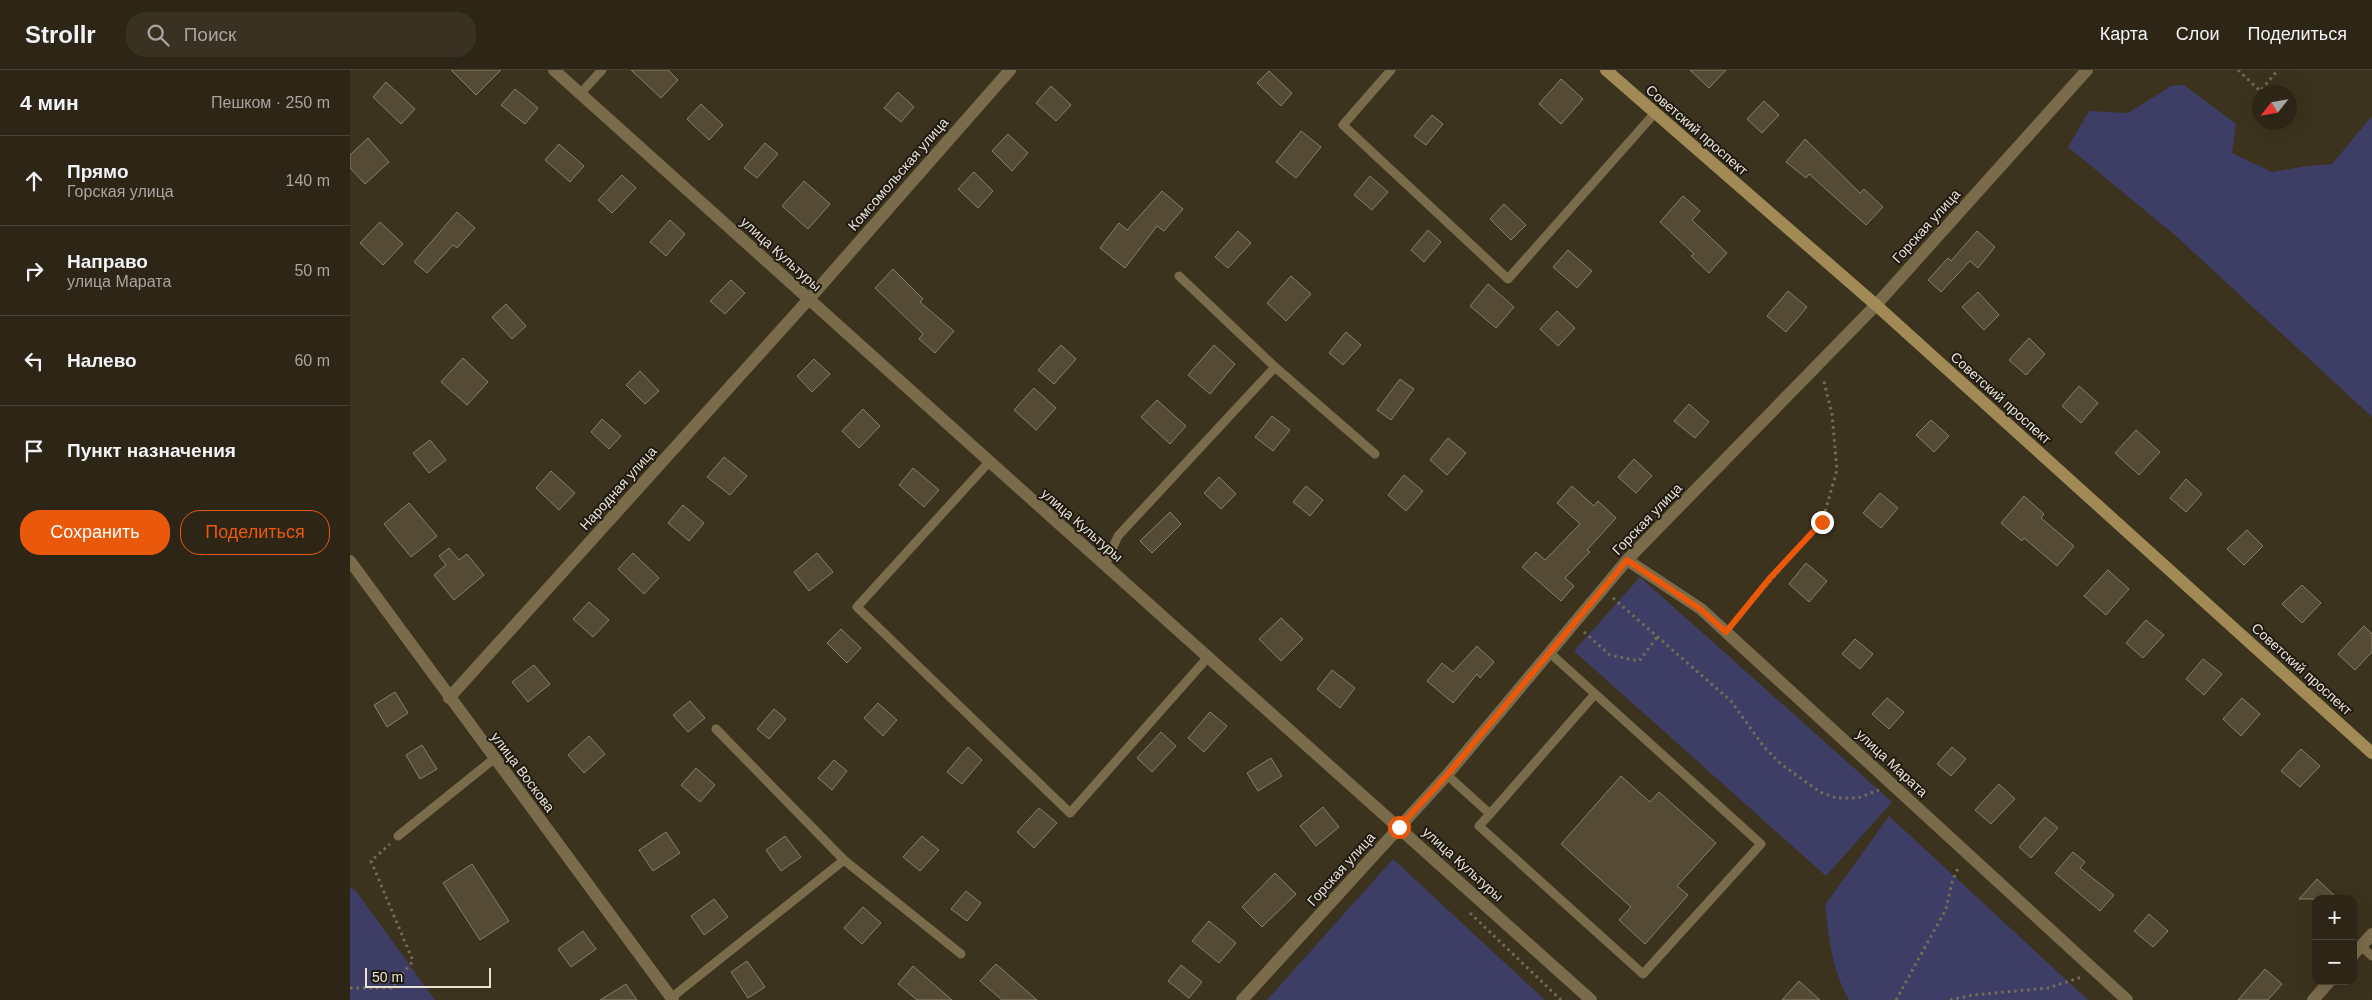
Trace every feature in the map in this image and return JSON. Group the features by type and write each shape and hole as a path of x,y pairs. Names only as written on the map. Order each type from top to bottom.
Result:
{"street":[{"name":"улица Культуры","path":"554,70 1591,1000"},
{"name":"Комсомольская улица","path":"809,299 1010,70"},
{"name":"Советский проспект","path":"1606,70 1654,114 1876,305 2372,753"},
{"name":"Горская улица","path":"1242,1000 1447,775 1627,560 1876,305 2087,70"},
{"name":"Народная улица","path":"449,698 809,299"},
{"name":"улица Воскова","path":"350,560 449,698 672,999"},
{"name":"улица Марата","path":"1627,560 1700,609 2127,1000"},
{"path":"2357,950 2372,934"},
{"path":"2313,1000 2326,985"}],"lane":[{"path":"580,94 602,70"},
{"path":"1391,70 1343,125 1508,279 1654,114"},
{"path":"1179,276 1275,367 1375,454"},
{"path":"1106,565 1118,536 1275,367"},
{"path":"989,462 857,608 1070,813 1209,656"},
{"path":"1550,653 1761,844 1643,974 1479,826 1595,694"},
{"path":"716,729 844,860 961,954"},
{"path":"398,836 495,758"},
{"path":"1447,775 1490,814"},
{"path":"672,999 844,860"},
{"path":"2357,950 2372,956"}],"path":[{"path":"2238,70 2260,90 2278,70"},
{"path":"1726,632 1770,578 1822,522 1837,470 1832,414 1819,363"},
{"path":"1618,602 1731,701 1764,747 1781,764 1820,792 1836,798 1858,798 1893,786"},
{"path":"1587,636 1610,655 1638,661 1658,636"},
{"path":"350,988 391,988 413,960 371,862 398,836"},
{"path":"1896,1000 1946,909 1952,882 1966,852"},
{"path":"1466,909 1561,1000"},
{"path":"1950,1000 1973,995 2048,988 2097,972"}],"shaded area":[{"path":"2184,85 2236,124 2232,153 2272,172 2332,164 2372,116 2372,417 2176,236 2068,147 2089,111 2128,113 2171,86"},
{"path":"1640,577 1892,802 1826,876 1574,651"},
{"path":"1889,816 2088,1000 1849,1000 1835,966 1825,905"},
{"path":"1393,859 1545,1000 1267,1000"},
{"path":"350,887 356,891 435,1000 350,1000"}],"building":[{"path":"451,70 501,70 476,95"},
{"path":"631,70 668,70 678,80 661,98"},
{"path":"1690,70 1726,70 1709,88"},
{"path":"1269,71 1292,93 1281,106 1257,83"},
{"path":"1561,79 1583,99 1561,124 1539,104"},
{"path":"386,82 415,109 401,124 373,97"},
{"path":"1051,86 1071,105 1056,121 1036,103"},
{"path":"515,89 538,108 525,124 501,105"},
{"path":"898,92 914,107 901,122 884,108"},
{"path":"1764,101 1779,115 1762,133 1747,119"},
{"path":"701,104 723,125 709,140 687,119"},
{"path":"1432,115 1443,124 1426,145 1414,136"},
{"path":"1301,131 1321,147 1296,178 1276,162"},
{"path":"1008,134 1028,153 1012,171 992,151"},
{"path":"368,138 389,162 365,184 350,168 350,155"},
{"path":"1805,139 1860,193 1864,189 1883,207 1866,225 1809,174 1806,178 1786,162"},
{"path":"765,143 778,154 757,178 744,168"},
{"path":"559,144 584,166 570,182 545,160"},
{"path":"974,172 993,191 978,208 958,189"},
{"path":"622,175 636,188 612,213 598,200"},
{"path":"1370,176 1388,192 1372,210 1354,195"},
{"path":"804,181 830,204 808,229 782,206"},
{"path":"1162,191 1183,209 1164,231 1157,226 1125,268 1100,248 1119,223 1127,230"},
{"path":"1683,196 1700,211 1692,220 1727,253 1709,273 1691,256 1694,254 1660,222"},
{"path":"1504,204 1526,225 1511,240 1490,219"},
{"path":"457,212 475,228 457,248 453,245 427,273 414,262"},
{"path":"670,220 685,234 666,256 650,242"},
{"path":"380,222 403,244 383,265 360,243"},
{"path":"1428,230 1441,242 1424,262 1411,250"},
{"path":"1238,231 1251,243 1228,268 1215,257"},
{"path":"1977,231 1995,247 1978,268 1970,261 1941,292 1928,280 1948,258 1951,261"},
{"path":"1568,250 1592,271 1577,288 1553,267"},
{"path":"893,269 923,299 920,302 954,331 935,353 919,339 923,334 875,288"},
{"path":"1291,276 1311,294 1286,321 1267,303"},
{"path":"731,280 745,293 725,314 710,301"},
{"path":"1488,284 1514,307 1496,328 1470,306"},
{"path":"1788,291 1807,307 1786,332 1767,316"},
{"path":"1978,292 1999,315 1984,330 1962,307"},
{"path":"506,304 526,326 512,339 492,317"},
{"path":"1557,311 1575,328 1558,346 1540,329"},
{"path":"1346,332 1361,345 1343,365 1329,353"},
{"path":"2029,338 2045,354 2026,375 2009,360"},
{"path":"1061,345 1076,359 1054,384 1038,370"},
{"path":"1214,345 1235,364 1210,394 1188,375"},
{"path":"463,358 488,382 467,405 441,382"},
{"path":"814,359 830,374 812,392 797,376"},
{"path":"640,371 659,391 645,404 626,385"},
{"path":"1400,379 1414,389 1391,420 1377,410"},
{"path":"2079,386 2098,403 2081,423 2062,406"},
{"path":"1034,388 1056,408 1036,430 1014,410"},
{"path":"1157,400 1186,426 1170,444 1141,417"},
{"path":"1689,404 1709,422 1695,438 1674,421"},
{"path":"863,409 880,426 859,448 842,431"},
{"path":"1272,416 1290,430 1273,451 1255,437"},
{"path":"602,419 621,436 609,449 591,432"},
{"path":"1931,420 1949,436 1934,452 1916,435"},
{"path":"2136,430 2160,452 2139,475 2115,453"},
{"path":"1448,438 1466,453 1447,475 1430,460"},
{"path":"430,440 446,460 429,473 413,453"},
{"path":"724,457 747,476 730,495 707,477"},
{"path":"1634,459 1652,476 1636,493 1618,477"},
{"path":"913,468 939,490 924,507 899,485"},
{"path":"551,471 575,493 559,510 536,488"},
{"path":"1404,475 1423,491 1406,511 1388,495"},
{"path":"1219,477 1236,494 1221,509 1204,493"},
{"path":"2186,479 2202,494 2186,512 2170,498"},
{"path":"1306,486 1323,500 1310,516 1293,502"},
{"path":"1572,486 1594,506 1598,501 1616,518 1587,550 1590,552 1565,578 1574,586 1561,601 1522,567 1536,552 1545,560 1580,524 1557,503"},
{"path":"1880,493 1898,508 1881,528 1863,513"},
{"path":"2024,496 2044,514 2041,518 2074,546 2057,566 2024,538 2022,541 2001,523"},
{"path":"409,503 437,536 411,557 384,524"},
{"path":"683,505 704,523 689,541 668,523"},
{"path":"1170,512 1181,524 1152,553 1140,541"},
{"path":"2247,530 2263,546 2244,565 2227,549"},
{"path":"449,548 459,560 467,554 484,575 454,600 434,575 446,565 439,556"},
{"path":"633,553 659,578 644,594 618,569"},
{"path":"817,553 833,572 809,591 794,572"},
{"path":"1806,563 1827,581 1809,602 1789,584"},
{"path":"2108,570 2129,589 2106,615 2084,596"},
{"path":"2302,585 2321,603 2302,623 2282,604"},
{"path":"589,602 609,620 593,637 573,619"},
{"path":"1281,618 1303,639 1281,661 1259,639"},
{"path":"2146,620 2164,635 2143,658 2126,643"},
{"path":"2364,626 2372,634 2372,652 2355,670 2338,654"},
{"path":"841,629 861,648 847,663 827,643"},
{"path":"1855,639 1873,654 1860,669 1842,654"},
{"path":"1477,646 1494,662 1480,678 1477,674 1453,703 1427,681 1442,663 1453,672"},
{"path":"2203,659 2222,674 2204,695 2186,679"},
{"path":"534,665 550,684 528,702 512,682"},
{"path":"1332,670 1355,688 1340,708 1317,689"},
{"path":"395,692 408,713 387,727 374,705"},
{"path":"1887,698 1904,712 1889,729 1872,714"},
{"path":"2242,698 2260,714 2241,736 2223,719"},
{"path":"690,701 705,718 688,732 673,715"},
{"path":"878,703 897,720 883,736 864,718"},
{"path":"774,709 786,719 769,739 757,729"},
{"path":"1210,712 1227,726 1204,752 1188,738"},
{"path":"1161,732 1176,746 1152,772 1137,758"},
{"path":"589,736 605,754 584,773 568,755"},
{"path":"422,745 437,769 420,779 406,755"},
{"path":"968,747 982,760 962,784 947,772"},
{"path":"1952,747 1966,759 1951,776 1937,764"},
{"path":"2301,749 2320,766 2300,787 2281,771"},
{"path":"1271,758 1282,776 1258,791 1247,773"},
{"path":"834,760 847,771 832,790 818,778"},
{"path":"696,768 715,785 700,802 681,785"},
{"path":"1621,776 1650,802 1659,792 1716,843 1677,886 1688,895 1645,944 1619,920 1631,907 1561,844"},
{"path":"1999,784 2015,799 1991,824 1975,810"},
{"path":"1323,807 1339,827 1316,846 1300,826"},
{"path":"1039,808 1057,823 1034,848 1017,832"},
{"path":"2045,817 2058,828 2031,858 2019,847"},
{"path":"666,832 680,853 653,871 639,850"},
{"path":"785,836 801,857 781,871 766,850"},
{"path":"922,836 939,850 920,871 903,857"},
{"path":"2073,852 2085,862 2080,868 2114,895 2100,911 2055,873"},
{"path":"472,864 509,921 480,940 443,883"},
{"path":"1275,873 1296,894 1262,927 1242,907"},
{"path":"2317,879 2334,895 2312,895 2312,899 2299,899"},
{"path":"966,891 981,903 967,921 951,909"},
{"path":"714,899 728,917 704,935 691,916"},
{"path":"863,907 881,923 862,944 844,928"},
{"path":"2149,914 2168,931 2153,947 2134,931"},
{"path":"1209,921 1236,943 1219,963 1192,941"},
{"path":"583,931 596,949 571,967 558,949"},
{"path":"747,961 765,987 748,998 731,972"},
{"path":"996,964 1037,1000 1002,1000 980,981"},
{"path":"1181,965 1202,982 1189,998 1168,981"},
{"path":"913,966 952,1000 917,1000 898,984"},
{"path":"2265,969 2282,984 2268,1000 2238,1000"},
{"path":"1799,981 1820,1000 1782,1000"},
{"path":"626,984 637,1000 600,1000"}],"route":[{"path":"1399,827 1447,775 1627,560 1700,609 1726,632 1770,578 1822,522"}]}
